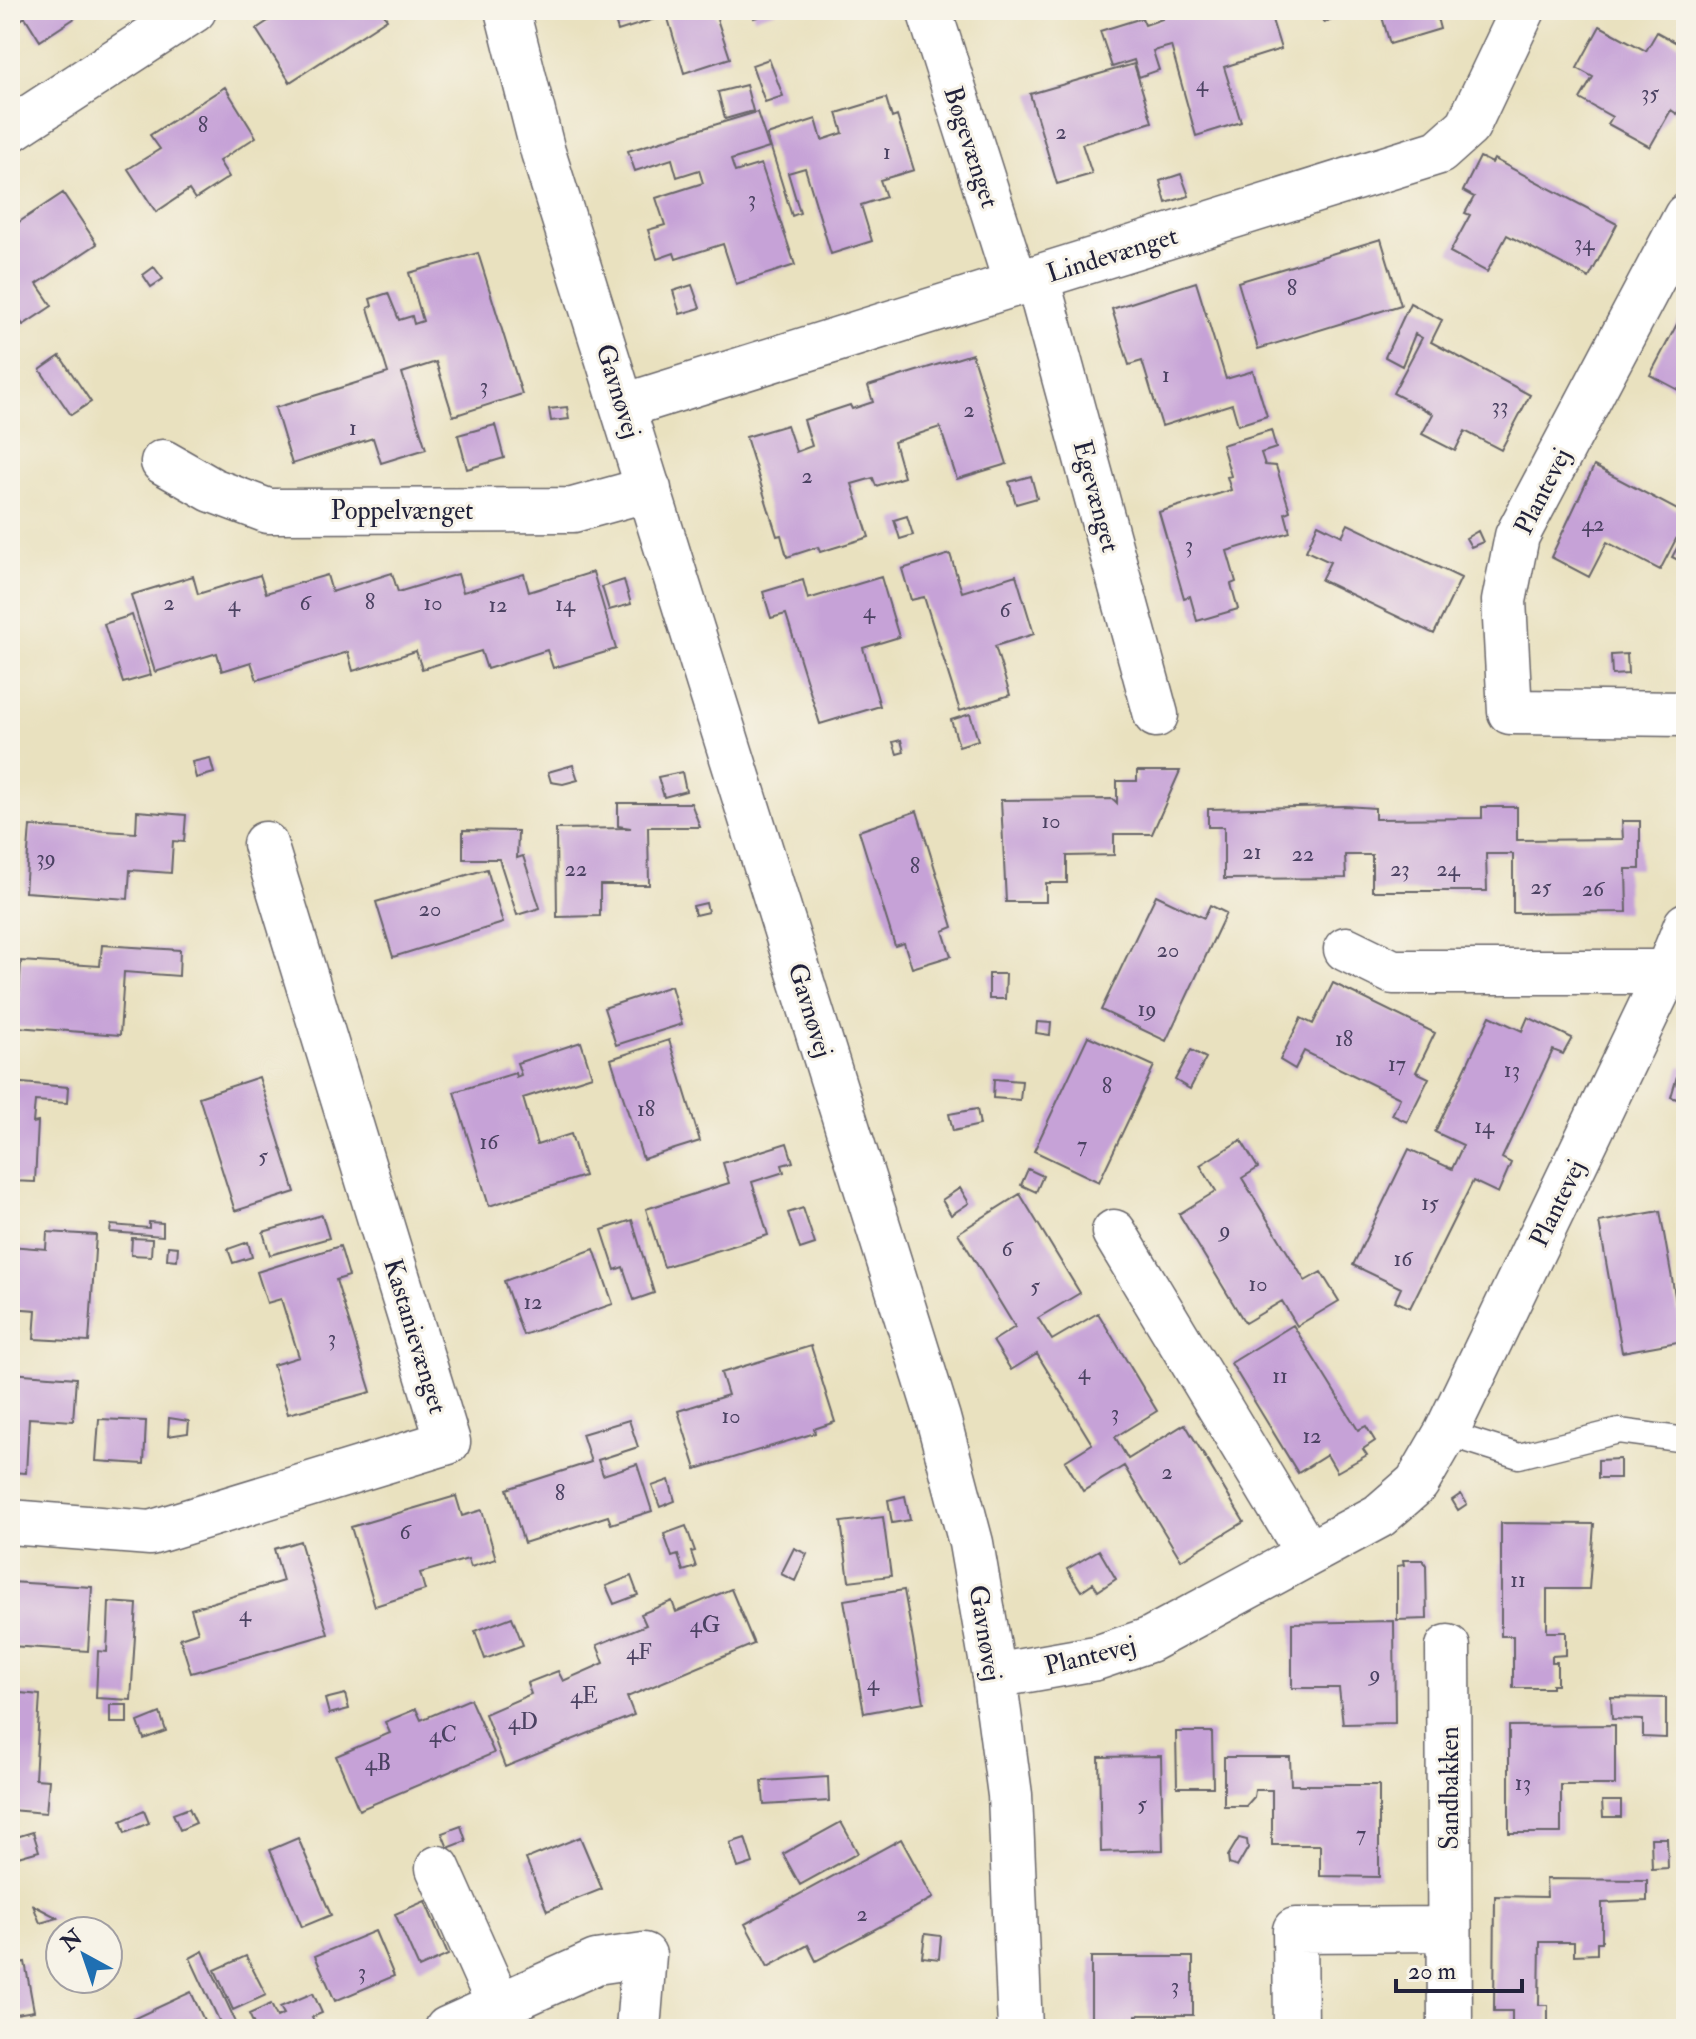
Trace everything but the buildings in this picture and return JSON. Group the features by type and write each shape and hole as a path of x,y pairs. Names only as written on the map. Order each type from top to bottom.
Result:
{"street":[{"path":"10,130 194,10"},
{"name":"Gavnøvej","path":"507,10 543,152 938,1418 971,1543 1010,1795 1020,2029"},
{"name":"Bøgevænget","path":"929,10 1027,281"},
{"name":"Lindevænget","path":"624,406 1439,152 1468,126 1523,10"},
{"name":"Plantevej","path":"1686,216 1517,536 1504,601 1510,712 1686,714"},
{"name":"Egevænget","path":"1027,281 1156,715"},
{"name":"Poppelvænget","path":"163,462 212,490 268,511 573,510 649,489"},
{"name":"Kastanievænget","path":"10,1522 150,1533 448,1442 265,844"},
{"name":"Plantevej","path":"994,1676 1096,1658 1149,1640 1379,1516 1417,1483 1446,1433 1667,972 1686,925"},
{"path":"1346,949 1393,972 1667,972"},
{"path":"1114,1232 1308,1554"},
{"name":"Sandbakken","path":"1448,1647 1450,2029"},
{"path":"438,1868 474,2017 596,1962 644,1955 638,2029"},
{"path":"1296,2029 1295,1930 1449,1929"}],"lane":[{"path":"1446,1433 1519,1456 1619,1431 1686,1440"}]}
